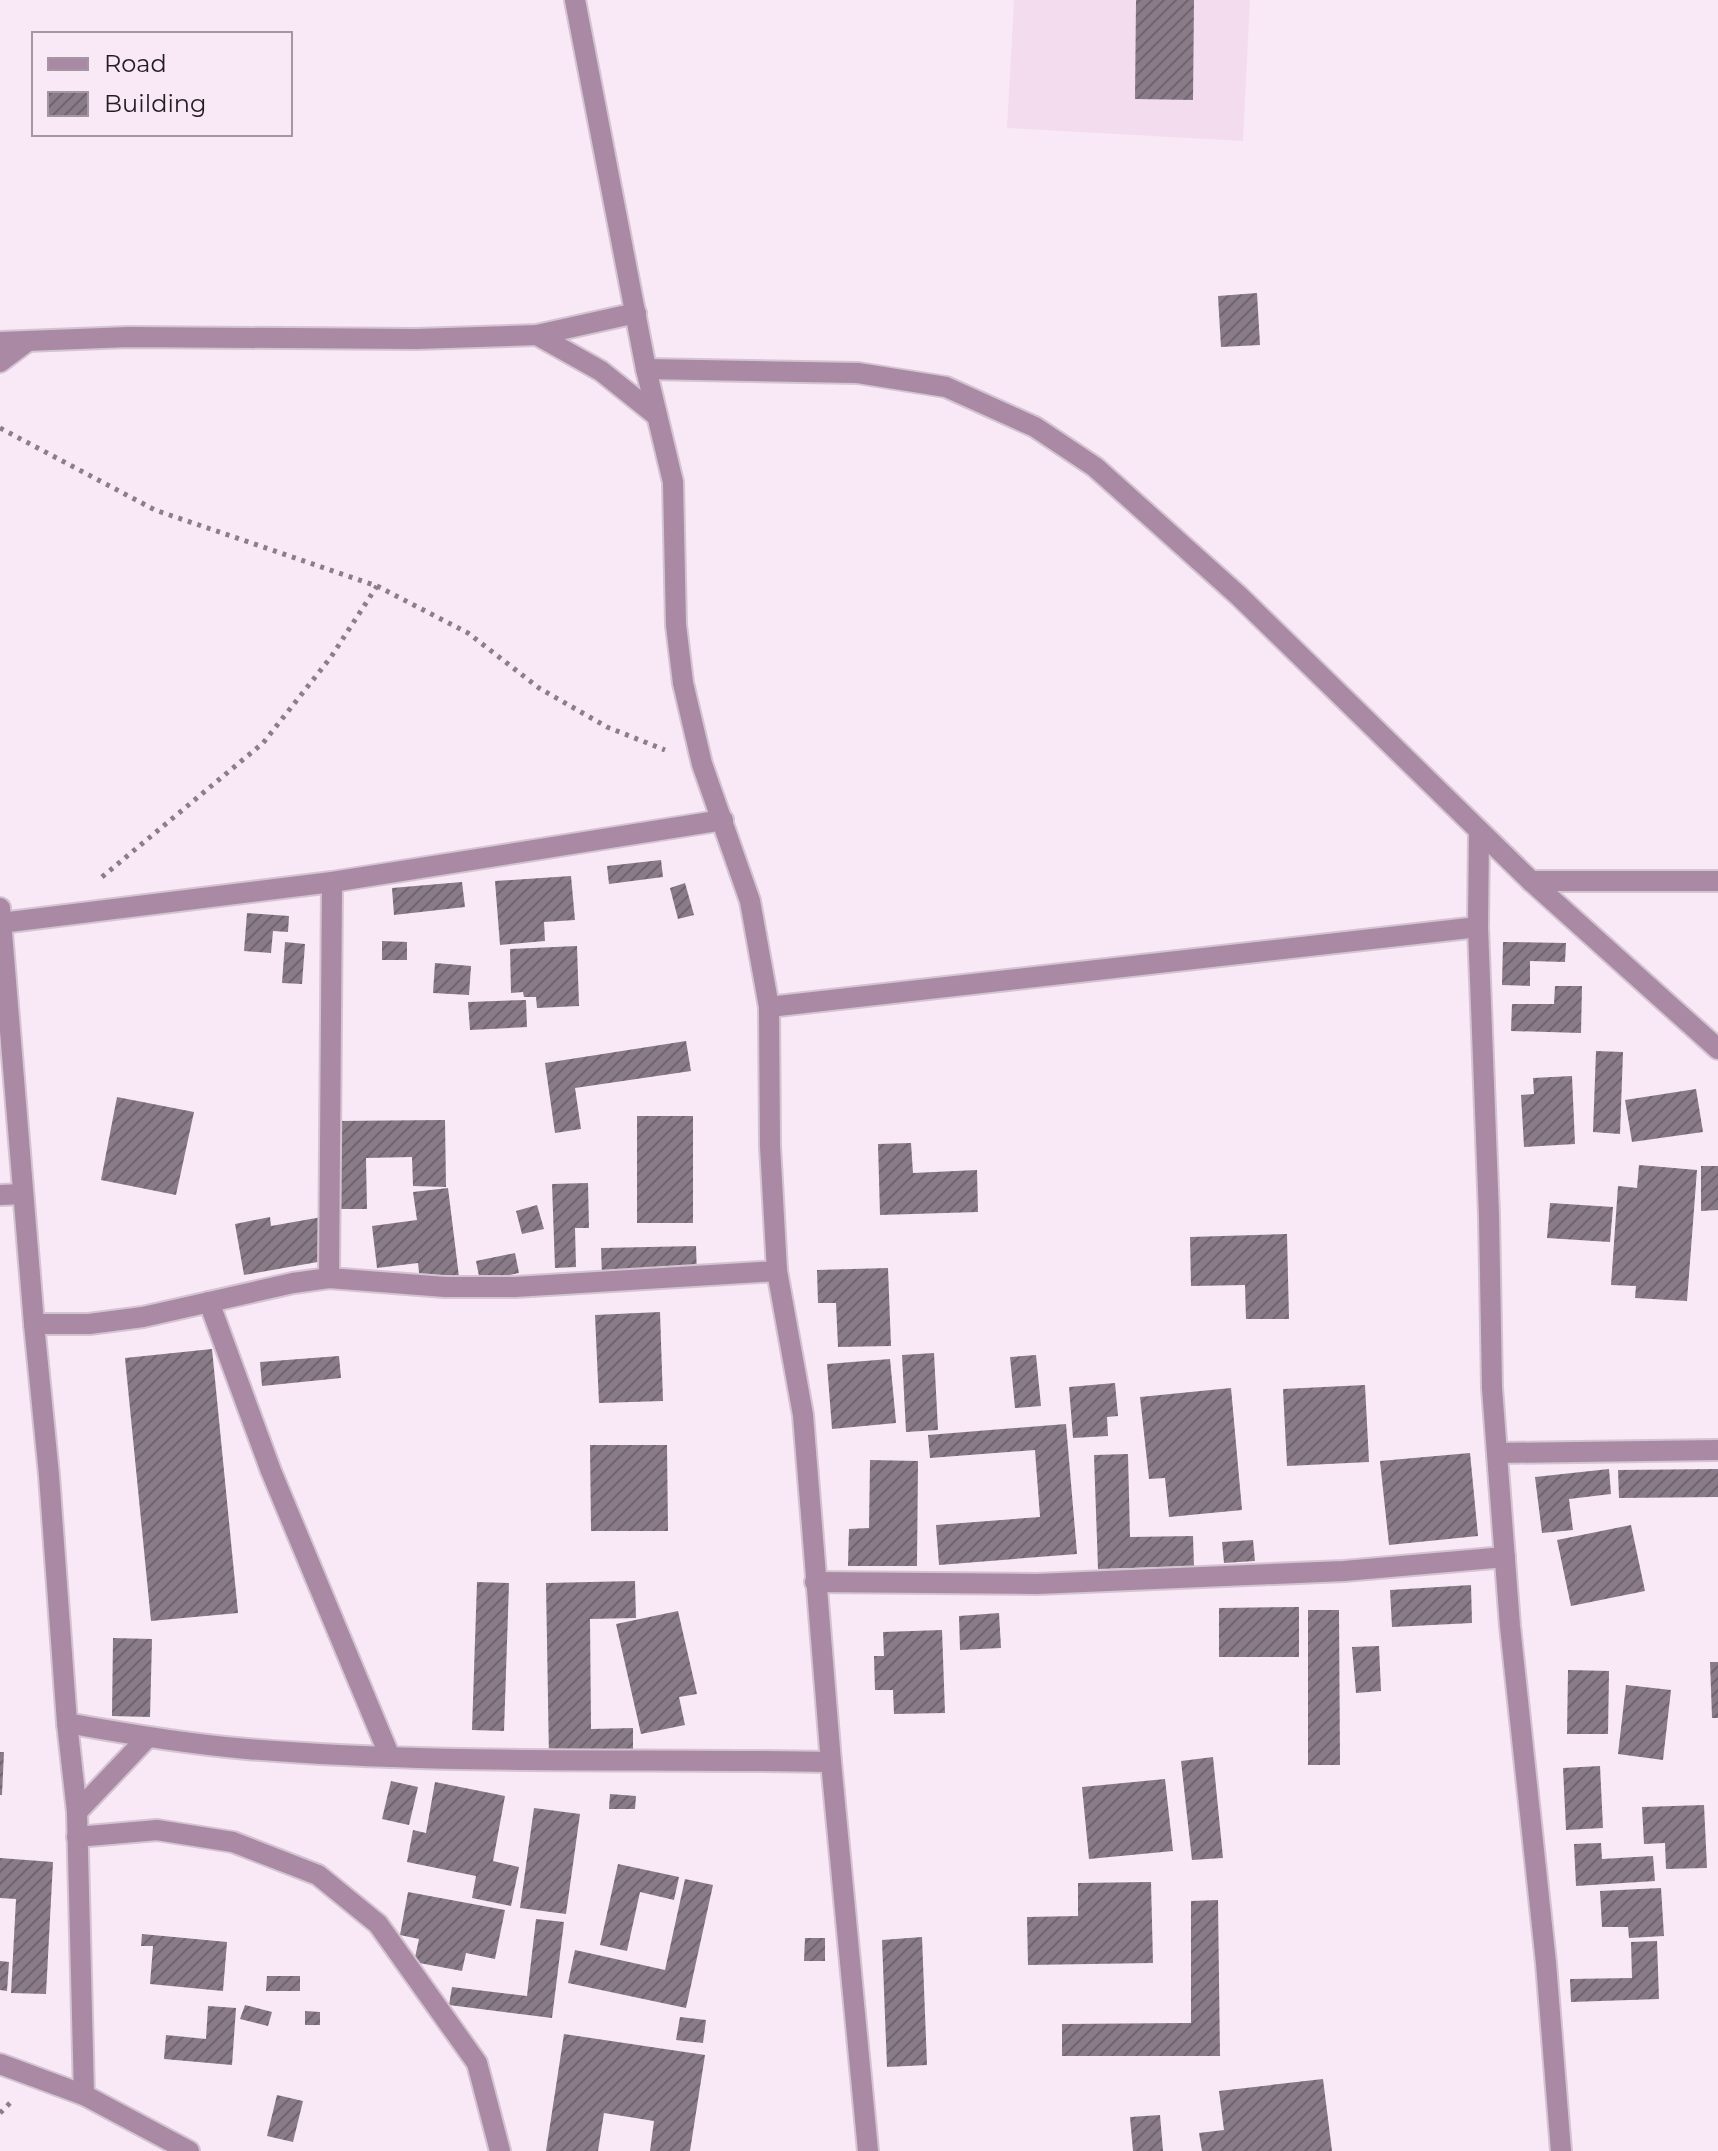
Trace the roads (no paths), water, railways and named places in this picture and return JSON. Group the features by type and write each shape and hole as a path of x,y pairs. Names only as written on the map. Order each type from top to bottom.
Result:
{"street":[{"path":"575,0 646,369 673,482 676,625 683,683 702,764 750,901 769,1007 770,1146 777,1271 803,1415 815,1582 868,2151"},
{"path":"0,342 129,337 416,339 537,335 636,313"},
{"path":"537,335 601,371 657,416"},
{"path":"0,362 28,341"},
{"path":"646,369 858,373 946,387 1035,427 1095,467 1239,596 1531,881 1718,1049"},
{"path":"84,2095 77,1812 67,1723 1,916 332,882 723,820"},
{"path":"1479,831 1478,927 1489,1199 1492,1388 1561,2151"},
{"path":"1531,881 1718,881"},
{"path":"329,1278 332,882"},
{"path":"769,1007 1478,927"},
{"path":"0,1195 23,1194"},
{"path":"34,1324 89,1324 143,1317 329,1278 445,1287 515,1287 777,1271"},
{"path":"209,1302 277,1486 390,1757"},
{"path":"1497,1453 1718,1450"},
{"path":"815,1582 1037,1584 1344,1571 1505,1557"},
{"path":"67,1723 147,1738 245,1749 390,1757 831,1762"},
{"path":"77,1812 147,1738"},
{"path":"77,1837 157,1830 233,1842 318,1875 378,1924 477,2063 500,2151"},
{"path":"0,2064 84,2095 189,2151"}]}
